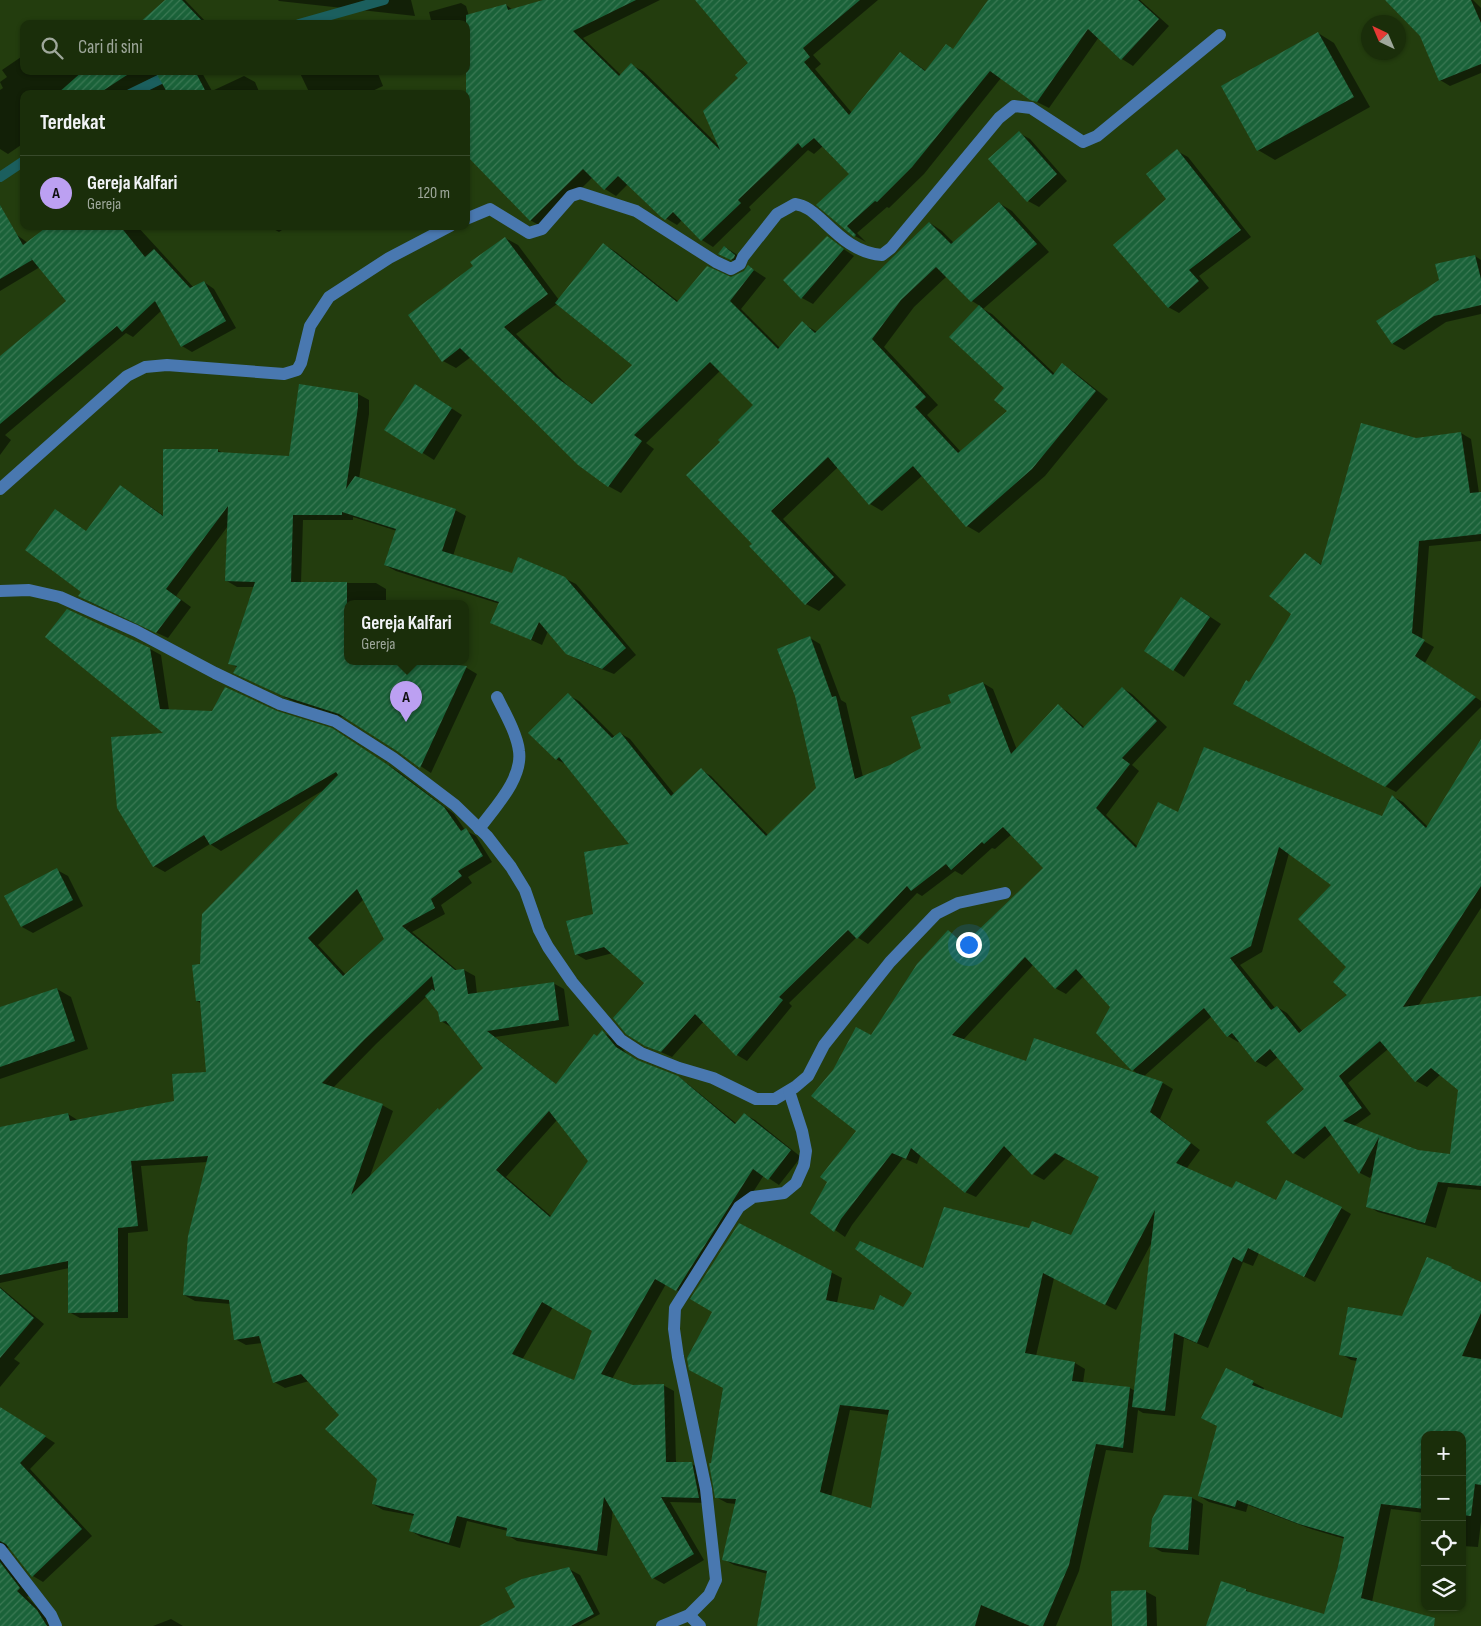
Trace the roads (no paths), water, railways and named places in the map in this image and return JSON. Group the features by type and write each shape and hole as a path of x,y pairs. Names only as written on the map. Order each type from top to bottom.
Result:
{"street":[{"path":"470,217 490,208 504,215 529,233 542,229 571,196 580,193 636,211 716,262 731,269 740,264 743,257 777,214 795,204 805,206 849,244 869,254 882,255 891,248 999,118 1014,106 1032,108 1082,142 1097,136 1116,122 1220,35"},
{"path":"0,489 127,376 145,367 175,365 284,374 297,370 302,363 310,326 329,297 389,258 442,230"},
{"path":"0,591 29,590 60,597 136,631 215,673 280,704 334,721 393,758 455,805 512,867 524,890 539,930 548,947 572,982 622,1040 640,1053 679,1068 713,1078 756,1100 775,1099 790,1091 808,1076 824,1045 890,962 936,914 958,903 1005,893"},
{"path":"479,829 506,793 517,770 520,751 498,697"},
{"path":"662,1626 689,1615 709,1595 716,1580 706,1489 678,1357 674,1329 675,1308 739,1207 753,1197 784,1193 796,1183 804,1165 806,1151 790,1091"},
{"path":"0,1549 51,1615 56,1626"},
{"path":"689,1615 700,1626"}],"waterway":[{"path":"313,20 384,0"},
{"path":"138,90 169,75"},
{"path":"0,177 20,164"}],"place":[{"name":"Gereja Kalfari","path":"406,722"}]}
